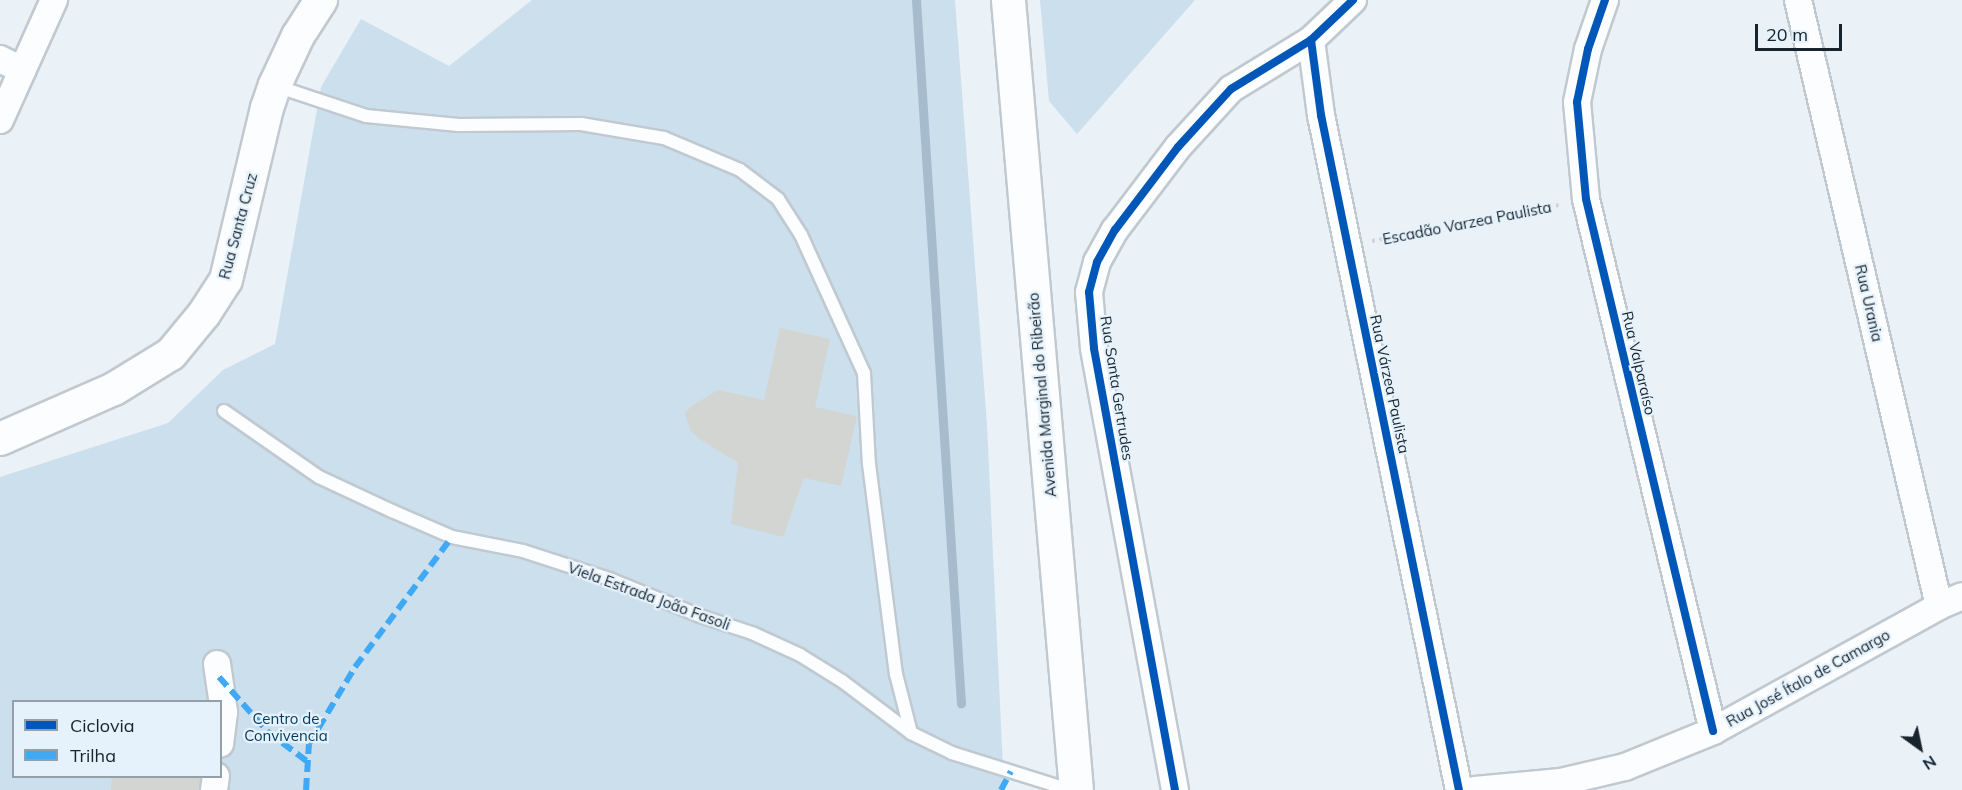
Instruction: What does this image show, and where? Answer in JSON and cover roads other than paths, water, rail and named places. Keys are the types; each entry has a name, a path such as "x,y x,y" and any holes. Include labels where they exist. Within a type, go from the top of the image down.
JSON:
{"main road":[{"name":"Avenida Marginal do Ribeirão","path":"1008,0 1076,790"}],"street":[{"path":"0,120 11,64 54,0"},
{"name":"Rua Santa Cruz","path":"0,439 114,389 171,354 204,314 226,280 271,97 298,36 321,0"},
{"path":"1311,40 1353,0"},
{"name":"Rua Valparaíso","path":"1605,0 1588,49 1577,102 1587,199 1713,731"},
{"name":"Rua Urania","path":"1798,0 1951,601"},
{"name":"Rua Várzea Paulista","path":"1311,40 1321,116 1459,790"},
{"name":"Rua Santa Gertrudes","path":"1175,790 1094,348 1089,292 1097,262 1115,230 1178,147 1231,89 1311,40"},
{"name":"Rua José Ítalo de Camargo","path":"1475,790 1562,782 1614,769 1713,731 1951,601"},
{"path":"217,664 224,712 222,728"}],"lane":[{"path":"271,97 366,116 459,125 581,124 664,138 740,170 778,199 801,235 864,373 869,464 896,674 911,733"},
{"name":"Viela Estrada João Fasoli","path":"224,411 319,477 453,537 545,558 612,580 700,616 752,633 800,655 842,681 911,733 952,753 1070,790"}],"waterway":[{"path":"916,0 961,704"}],"park label":[{"name":"Centro de Convivencia","path":"286,726"}]}
